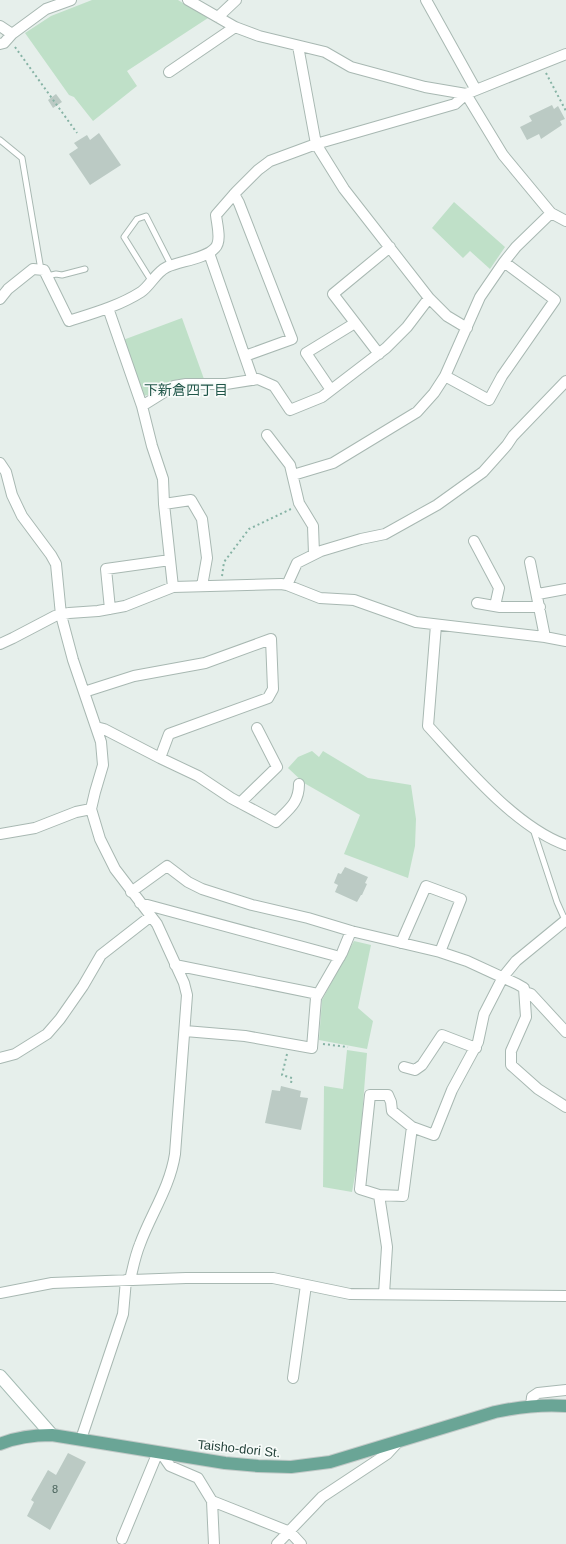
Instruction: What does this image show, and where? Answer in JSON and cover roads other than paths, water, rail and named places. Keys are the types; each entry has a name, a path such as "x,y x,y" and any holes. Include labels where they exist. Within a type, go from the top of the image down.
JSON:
{"main road":[{"name":"Taisho-dori St.","path":"0,1444 37,1435 52,1435 241,1465 309,1465 330,1462 496,1412 531,1406 566,1406"}],"street":[{"path":"0,44 4,43 12,34 46,9 71,0"},
{"path":"188,0 236,27 259,36 325,52 351,66 425,87 471,92"},
{"path":"218,17 236,0"},
{"path":"426,0 502,155 551,213 566,221"},
{"path":"0,26 12,34"},
{"path":"169,72 236,27"},
{"path":"298,46 316,144 344,189 429,298 447,316 467,328"},
{"path":"0,298 26,273 33,269 44,273 69,321 108,308 142,291 165,267 209,253 216,247 219,241 216,215 258,170 270,161 316,144 455,104 471,92 566,54"},
{"path":"234,194 239,203 292,338 245,356"},
{"path":"293,476 333,463 417,412 434,393 445,376 480,297 516,246 551,213"},
{"path":"379,354 333,294 390,247"},
{"path":"209,253 253,380"},
{"path":"445,376 489,400 502,376 555,300 504,262"},
{"path":"142,406 174,386 186,384 226,384 258,379 274,386 290,410 322,397 379,354 407,326 429,298"},
{"path":"108,308 142,406 152,446 163,479 164,504 173,587"},
{"path":"331,390 306,352 355,323"},
{"path":"287,585 297,563 314,554 361,539 385,534 437,505 483,472 507,445 512,436 566,380"},
{"path":"267,435 290,465 300,504 313,526 314,554"},
{"path":"0,463 6,472 12,495 22,516 56,564 61,615 73,660 101,742 103,766 91,809 100,839 115,869 156,924 184,983 187,995 173,1167 159,1204 140,1244 128,1280 123,1314 81,1439"},
{"path":"164,504 190,500 202,519 207,558 202,586"},
{"path":"474,541 499,588 495,606"},
{"path":"110,609 106,569 170,560"},
{"path":"530,562 538,594 545,637"},
{"path":"0,644 55,616 125,606 173,587 220,585 287,585 320,598 354,600 416,622 436,626 545,637 566,641"},
{"path":"538,594 566,589"},
{"path":"477,603 495,606 540,606"},
{"path":"436,626 428,726 468,770 506,806 532,826 558,842 566,845"},
{"path":"84,692 134,676 205,663 272,639 273,689 268,698 169,734 160,758"},
{"path":"96,727 104,729 198,776 240,803 276,822 294,804 299,794 300,784"},
{"path":"240,803 277,767 257,728"},
{"path":"0,834 35,828 76,812 91,809"},
{"path":"132,892 167,866 188,882 202,889 252,905 308,918 351,931 440,952 467,961 503,977 524,988 525,992 526,1017 511,1051 511,1065 538,1089 566,1107"},
{"path":"401,943 426,886 461,899 440,952"},
{"path":"140,903 340,957"},
{"path":"0,1058 15,1054 47,1034 60,1019 83,986 101,955 151,916"},
{"path":"412,1128 403,1196 379,1195 360,1189 370,1096 388,1095 391,1102 392,1111 412,1128 434,1135 452,1090 476,1048 484,1014 503,977 516,961 566,920"},
{"path":"185,1031 245,1036 312,1048 316,998 340,957 351,931"},
{"path":"175,965 318,994"},
{"path":"525,992 531,994 566,1032"},
{"path":"404,1067 416,1070 422,1065 442,1035 476,1048"},
{"path":"379,1195 387,1247 384,1294"},
{"path":"0,1293 52,1283 186,1278 273,1278 350,1294 566,1296"},
{"path":"293,1378 306,1285"},
{"path":"0,1376 52,1435"},
{"path":"531,1406 532,1397 538,1393 566,1390"},
{"path":"277,1544 322,1497 387,1454 399,1441"},
{"path":"122,1539 159,1452 170,1466 198,1478 212,1501 214,1544"},
{"path":"212,1501 290,1532 301,1544"}],"lane":[{"path":"0,140 22,158 44,273 62,275 86,269"},
{"path":"152,282 124,237 137,219 146,216 171,266"},
{"path":"532,826 557,902 566,920"}],"district":[{"name":"下新倉四丁目","path":"186,390"}]}
